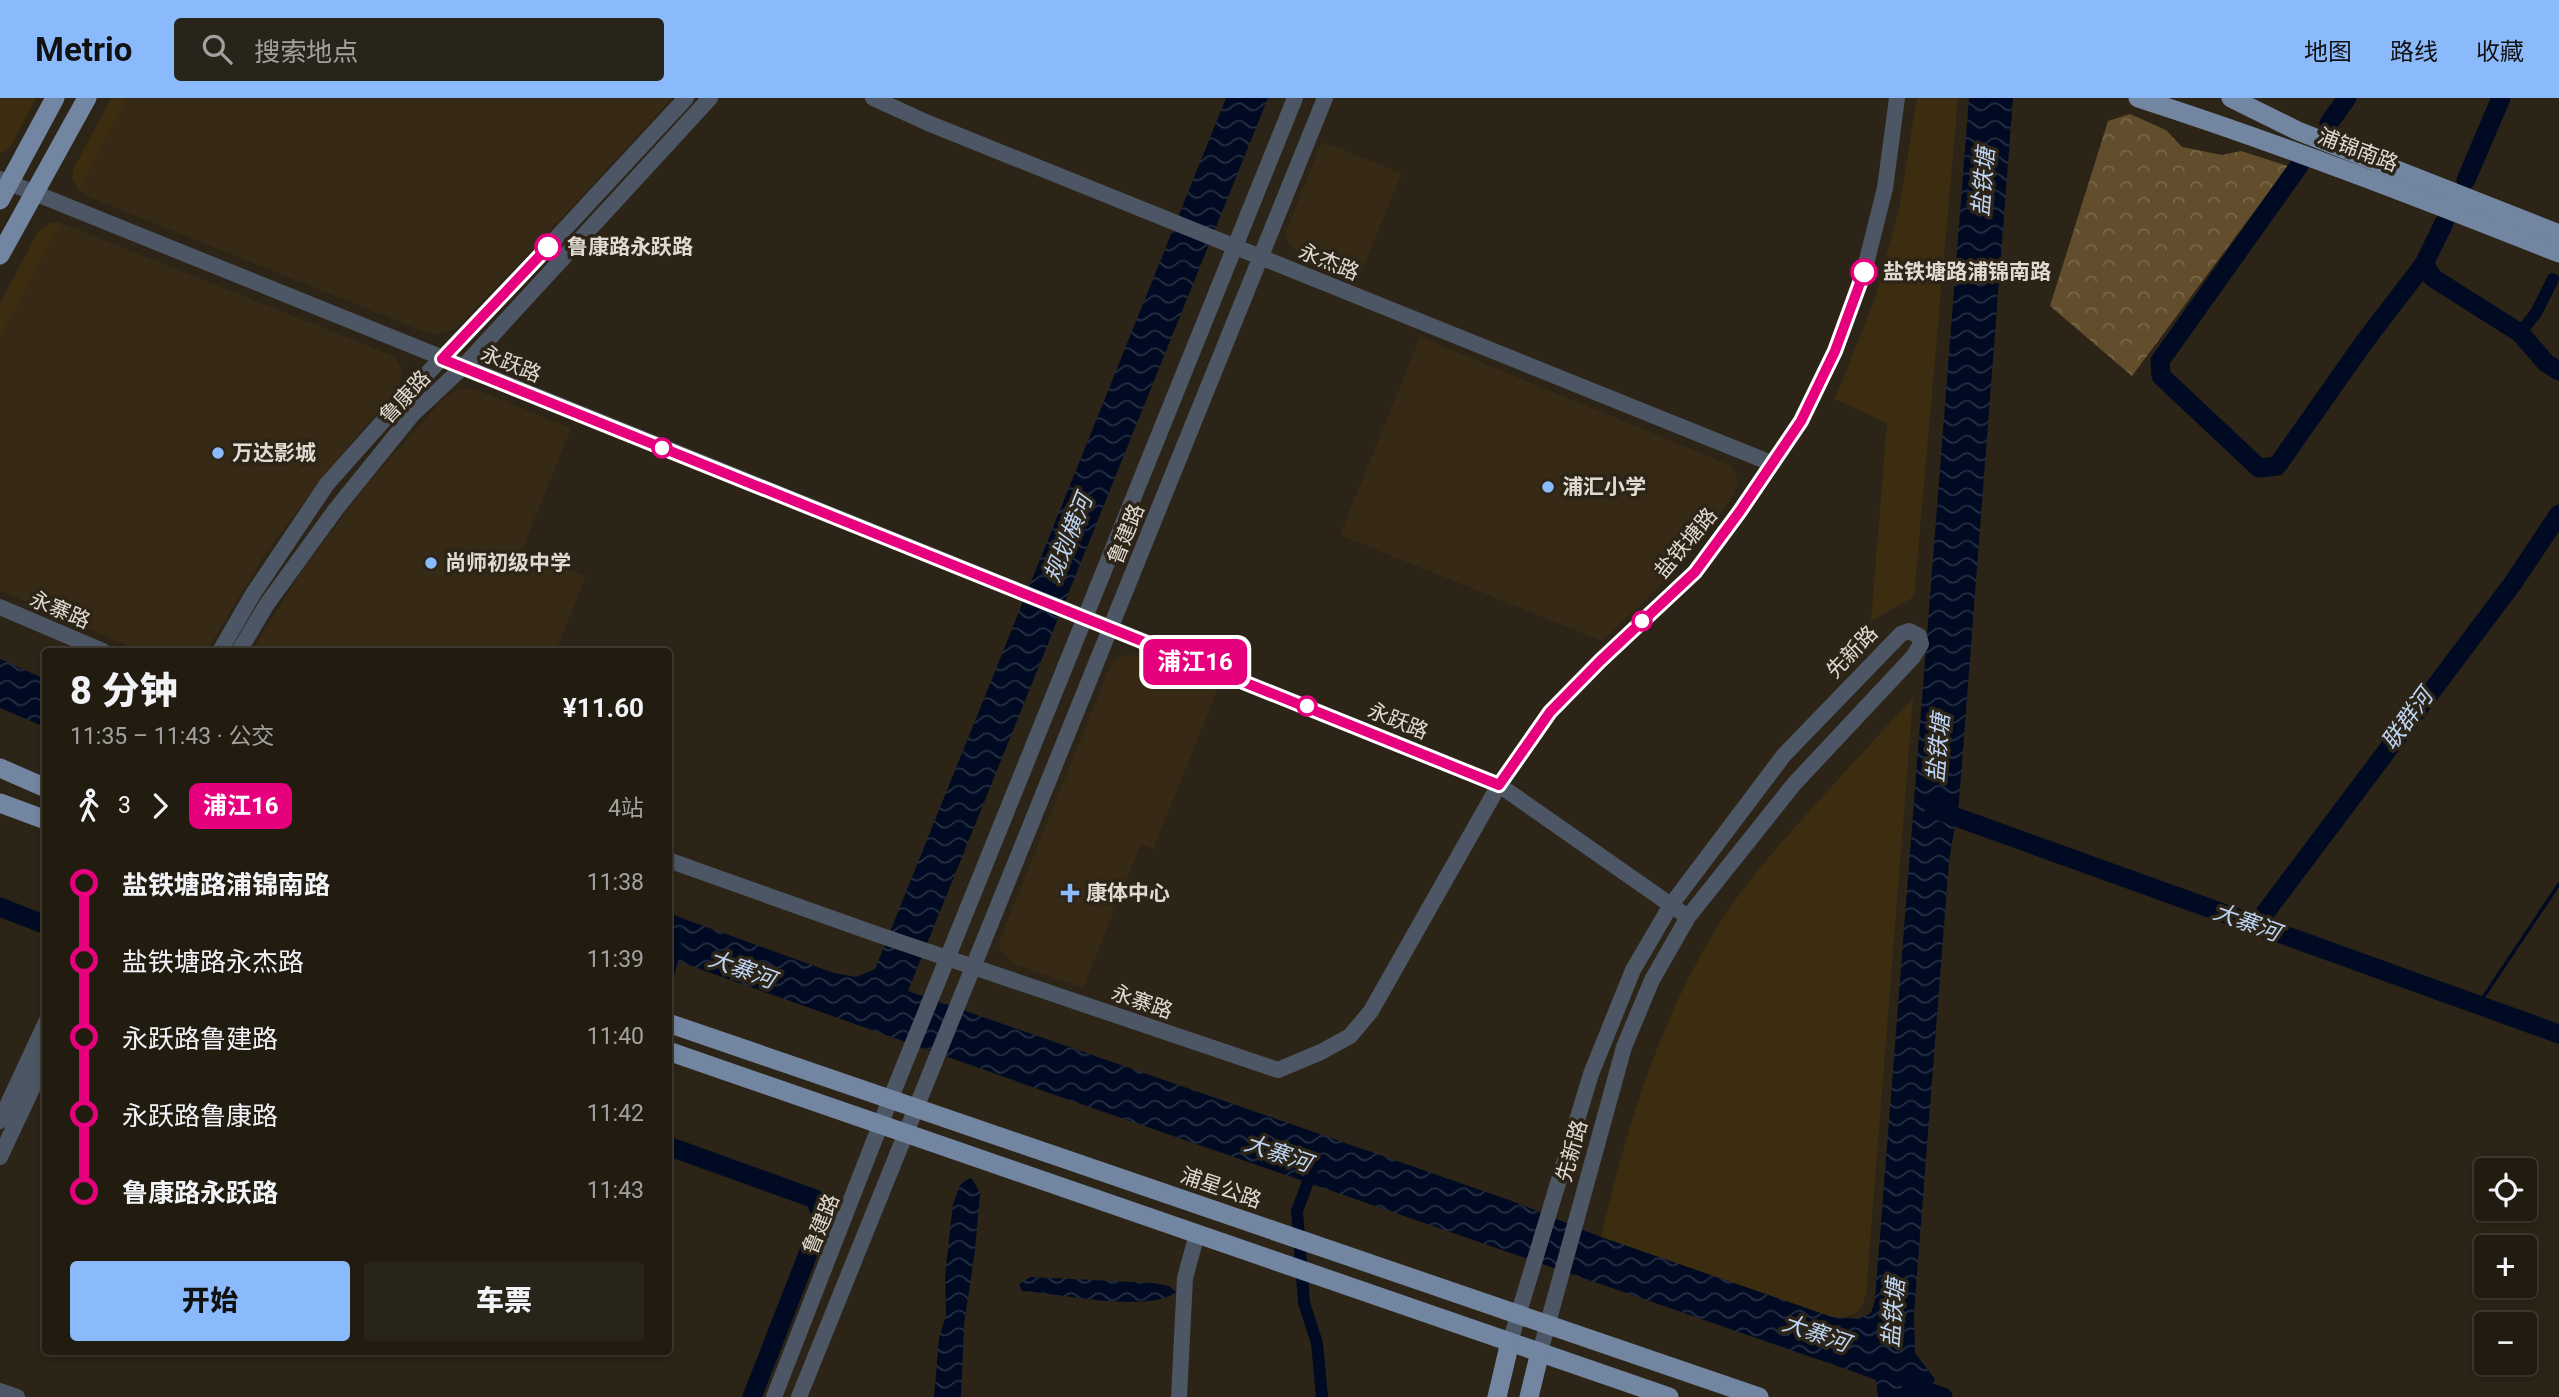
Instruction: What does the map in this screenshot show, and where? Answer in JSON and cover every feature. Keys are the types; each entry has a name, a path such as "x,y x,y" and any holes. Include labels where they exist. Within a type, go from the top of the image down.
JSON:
{"main road":[{"path":"3,187 55,98"},
{"path":"0,255 87,98"},
{"name":"浦锦南路","path":"2138,98 2271,141 2559,253"},
{"name":"浦锦南路","path":"2231,98 2298,131 2559,234"},
{"path":"0,768 42,786"},
{"path":"0,803 42,819"},
{"name":"浦星公路","path":"672,1024 1759,1397"},
{"path":"672,1052 1669,1397"},
{"path":"1497,1397 1510,1342"},
{"path":"1529,1397 1540,1352"}],"street":[{"name":"鲁康路","path":"222,648 253,594 327,484 400,402 686,98"},
{"name":"鲁康路","path":"241,648 267,604 336,509 412,415 463,367 710,98"},
{"name":"永杰路","path":"873,98 1771,463"},
{"name":"鲁建路","path":"774,1397 947,958 1295,98"},
{"name":"鲁建路","path":"799,1397 1325,98"},
{"name":"盐铁塘路","path":"1321,1052 1350,1036 1371,1011 1499,785 1550,712 1695,572 1801,421 1835,351 1864,272 1885,188 1897,98"},
{"name":"永跃路","path":"3,187 35,194 1499,785 1688,917"},
{"name":"永寨路","path":"0,607 96,648"},
{"name":"先新路","path":"1510,1342 1549,1207 1603,1039 1633,970 1671,905 1784,755 1901,634 1909,631 1919,636 1921,644 1913,657 1794,784 1688,917 1652,981 1625,1047 1540,1352"},
{"name":"永寨路","path":"672,861 928,952 1278,1070 1321,1052"},
{"path":"0,1121 42,1031"},
{"path":"0,1157 42,1068"},
{"path":"1179,1397 1185,1278 1197,1234"},
{"path":"0,1391 17,1397"}],"shaded area":[{"path":"0,98 36,98 10,148 0,154"},
{"path":"111,98 128,98 79,190 72,178 73,170"},
{"path":"128,98 672,98 457,328 438,335 427,333 84,195 79,190"},
{"path":"1917,98 1958,98 1914,597 1871,621 1887,423 1835,399 1875,299 1899,208"},
{"path":"1322,142 1402,173 1359,277 1296,251 1285,234"},
{"path":"51,222 61,223 0,337 0,303 38,232"},
{"path":"61,223 391,355 402,371 398,390 363,428 263,557 209,648 132,648 0,590 0,337"},
{"name":"浦汇小学","path":"1420,337 1732,466 1738,482 1730,501 1696,546 1656,590 1602,641 1340,535"},
{"name":"尚师初级中学","path":"459,389 475,389 571,428 522,550 586,576 557,648 254,648 297,578 365,487 445,397"},
{"path":"1125,655 1134,655 1218,689 1153,849 1141,844 1083,988 1012,963 1001,951 999,942 1111,664"},
{"path":"1913,698 1866,1294 1862,1306 1855,1313 1845,1317 1832,1317 1601,1237 1636,1107 1667,1024 1707,944 1760,868"}],"green space":[{"path":"2130,114 2166,130 2182,147 2222,155 2241,151 2288,166 2132,376 2050,306 2108,121"}],"water":[{"path":"1226,98 1268,98 908,991 1512,1201 1601,1237 1832,1317 1859,1319 1871,1313 1875,1300 1969,98 2013,98 1959,802 1949,861 1914,1313 1915,1353 1935,1379 1932,1397 1878,1397 1876,1380 1860,1374 672,959 672,914 834,973 856,977 875,969"},
{"path":"0,659 42,678 42,726 0,708"},
{"path":"971,1177 980,1193 964,1324 961,1397 934,1397 939,1338 946,1315 945,1275 953,1204 960,1185"},
{"path":"1030,1277 1153,1283 1169,1286 1176,1292 1163,1298 1124,1302 1022,1291 1019,1284"}],"waterway":[{"path":"2329,123 2347,98"},
{"path":"2466,180 2501,98"},
{"path":"2299,166 2160,361 2161,376 2259,468 2277,466 2365,341 2424,264"},
{"path":"2444,223 2424,264 2433,278 2520,333 2546,363 2559,371"},
{"path":"2520,333 2536,313 2553,279"},
{"name":"联群河","path":"2256,925 2513,583 2559,514"},
{"name":"大寨河","path":"1934,809 2559,1034"},
{"path":"2478,1005 2559,884"},
{"path":"0,907 42,923"},
{"path":"672,960 676,946"},
{"path":"672,1147 815,1199 822,1218 752,1397"},
{"path":"1313,1168 1297,1211 1304,1303 1317,1343 1322,1397"},
{"path":"1910,1382 1914,1387 1943,1397"}],"bus line":[{"name":"浦江16","path":"548,247 442,359 1499,785 1550,712 1695,572 1740,511 1801,421 1835,351 1864,272"}],"place":[{"name":"鲁康路永跃路","path":"548,247"},
{"name":"盐铁塘路浦锦南路","path":"1864,272"},
{"name":"万达影城","path":"218,453"},
{"name":"浦汇小学","path":"1548,487"},
{"name":"尚师初级中学","path":"431,563"},
{"name":"康体中心","path":"1070,893"}],"water label":[{"name":"盐铁塘","path":"1983,182"},
{"name":"规划横河","path":"1068,538"},
{"name":"盐铁塘","path":"1938,748"},
{"name":"盐铁塘","path":"1893,1313"}]}
